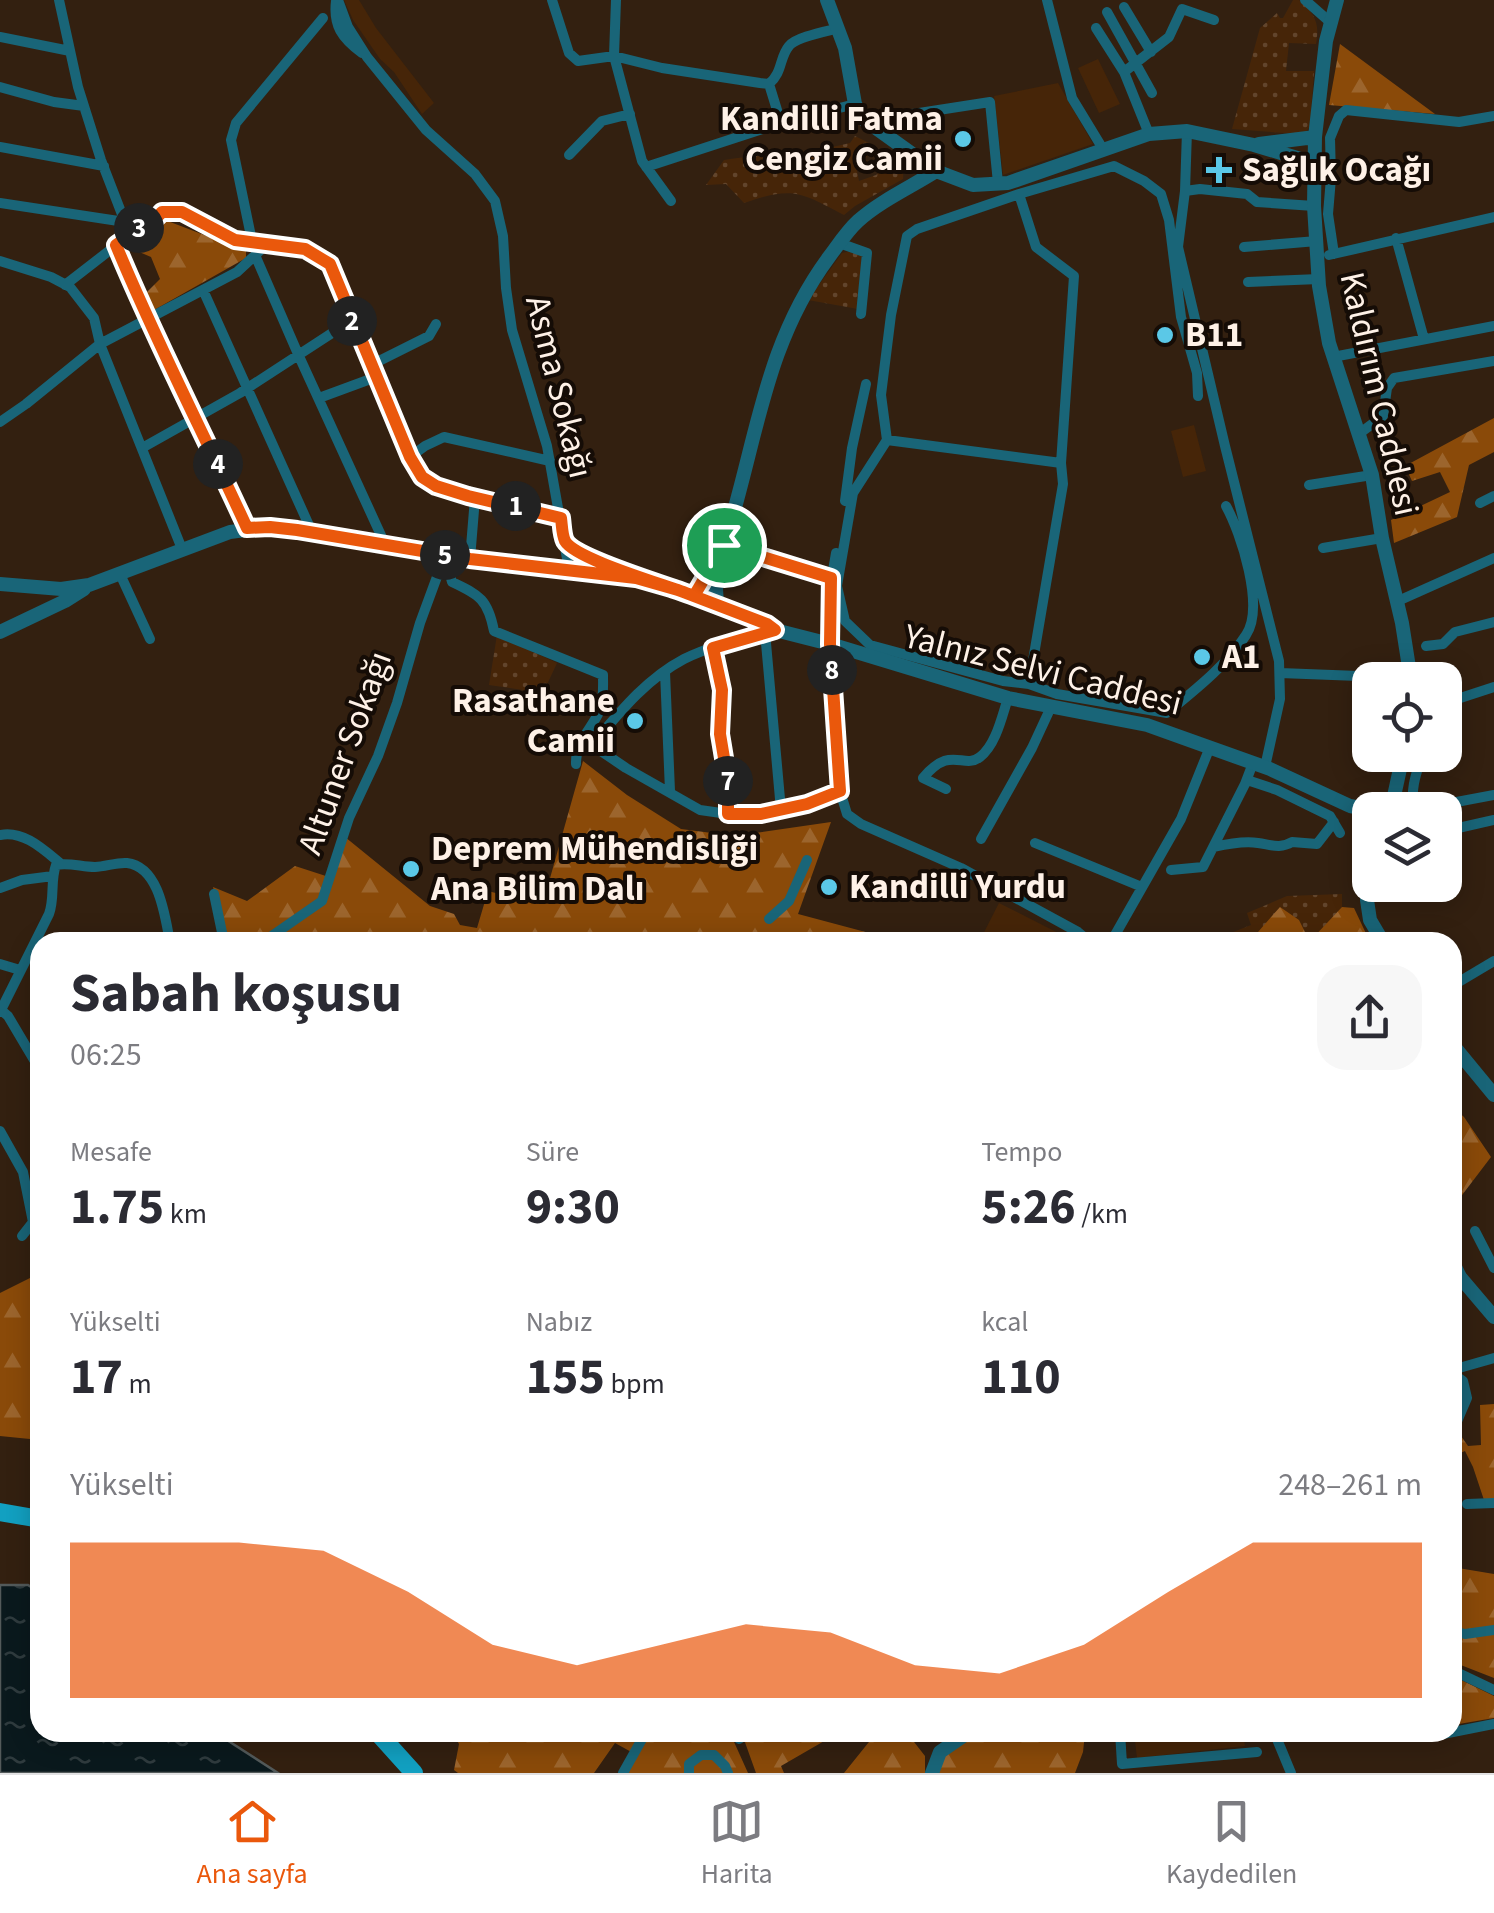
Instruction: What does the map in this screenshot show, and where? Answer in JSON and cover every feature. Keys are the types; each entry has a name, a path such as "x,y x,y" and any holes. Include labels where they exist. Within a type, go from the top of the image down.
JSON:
{"main road":[{"path":"0,1509 30,1517"},
{"path":"386,1742 412,1772"}],"street":[{"path":"59,0 84,106 127,236"},
{"name":"Asma Sokağı","path":"337,0 335,17 340,34 367,56 426,130 475,174 494,201 502,236 512,330 550,462 570,570"},
{"path":"552,0 569,53 578,61 614,56 662,68 768,84 776,78 789,46 839,28"},
{"path":"616,0 614,56 642,161 670,201"},
{"path":"826,0 839,28 862,118 936,172 972,185 1008,183 1149,134 1187,132 1314,162"},
{"path":"1047,0 1072,98 1103,149"},
{"path":"1305,0 1330,22"},
{"name":"Kaldırım Caddesi","path":"1337,0 1330,22 1314,162 1319,279 1333,357 1372,475 1408,662"},
{"path":"1124,7 1151,52"},
{"path":"1124,72 1170,37 1182,10 1214,20"},
{"path":"1107,12 1152,93"},
{"path":"252,241 231,140 236,123 323,18"},
{"path":"1096,28 1124,72 1149,134"},
{"path":"0,37 70,51"},
{"path":"768,84 781,123"},
{"path":"0,87 84,106"},
{"path":"872,127 902,115 990,102 998,184"},
{"path":"646,167 781,123 856,104"},
{"path":"1334,254 1328,214 1330,138 1339,116 1346,110 1459,122 1494,116"},
{"path":"569,155 602,121 630,114"},
{"path":"1172,870 1204,867 1247,780 1259,765 1280,699 1280,660 1178,248 1187,132"},
{"path":"1254,145 1316,137"},
{"path":"0,147 104,166"},
{"path":"1198,396 1197,373 1181,317 1169,220 1161,194 1144,181 1114,166 917,229 907,236 891,315 881,395 887,440 853,492 837,586 844,621 870,645 1056,694 1168,712 1226,659 1249,632 1251,588 1242,543 1226,506"},
{"path":"717,604 724,545 780,342 810,284 864,216 936,172"},
{"path":"1184,191 1247,194 1257,202 1314,206"},
{"path":"1019,194 1036,248 1074,276 1063,484 1028,684"},
{"path":"0,203 125,222"},
{"path":"65,284 162,212 182,212 235,240 305,249 330,264 410,457 422,477 436,486 475,498 561,518"},
{"path":"1317,258 1494,217"},
{"path":"1396,238 1424,339"},
{"path":"1244,247 1316,241"},
{"path":"840,243 867,253 860,314"},
{"path":"0,422 100,344 237,272 266,244"},
{"path":"0,584 61,589 89,585 247,528 147,320 116,245"},
{"path":"255,255 385,544"},
{"path":"0,261 52,277 70,287 94,318 100,344 182,549"},
{"path":"1248,282 1319,279"},
{"path":"203,290 312,532"},
{"path":"142,448 248,388 352,320"},
{"path":"371,365 429,336 436,324"},
{"path":"1333,357 1494,326"},
{"path":"1360,433 1383,416 1387,388 1394,378 1494,361"},
{"path":"319,398 376,378"},
{"path":"866,384 831,578 830,644 840,791 847,814 861,824 961,868 1078,932"},
{"path":"410,457 444,438 550,462"},
{"path":"887,440 1062,463"},
{"path":"1309,485 1372,475"},
{"path":"1480,503 1494,496"},
{"path":"470,559 475,498"},
{"name":"Yalnız Selvi Caddesi","path":"247,528 312,532 470,559 636,578 717,604 767,624 770,631 830,644 1008,698 1147,725 1259,765 1352,807"},
{"path":"1323,548 1382,538"},
{"path":"564,540 579,554 636,578"},
{"path":"724,545 831,578"},
{"path":"694,596 724,545"},
{"path":"445,555 452,582 480,595 494,631 602,676 600,710 576,752 576,764"},
{"name":"Altuner Sokağı","path":"277,932 322,901 340,841 397,703 445,555"},
{"path":"1398,601 1494,558"},
{"path":"120,574 150,639"},
{"path":"0,632 89,585"},
{"path":"34,615 42,603 39,588"},
{"path":"1426,646 1443,644 1455,632 1494,622"},
{"path":"782,810 770,631 684,659 628,703 592,745 700,810 761,814 782,810 807,804 840,791"},
{"path":"713,648 722,690 720,734 728,782 728,814"},
{"path":"665,672 670,791"},
{"path":"1280,672 1352,676"},
{"path":"1462,697 1494,687"},
{"path":"946,789 923,778 936,763 980,758 993,740 1008,698"},
{"path":"981,839 1051,707"},
{"path":"1118,932 1181,819 1210,747"},
{"path":"1214,847 1317,844 1337,827 1330,816 1247,780"},
{"path":"1462,801 1494,795"},
{"path":"1462,828 1494,820"},
{"path":"0,835 6,832 25,837 60,863 91,867 126,863 139,868 153,882 167,932"},
{"path":"1035,842 1142,888"},
{"path":"769,919 789,902 807,860"},
{"path":"40,932 54,892 54,868 60,863"},
{"path":"0,888 53,876"},
{"path":"214,894 222,932"},
{"path":"1367,902 1370,920 1377,932"},
{"path":"30,951 1,1011 30,1053"},
{"path":"1462,980 1494,961"},
{"path":"0,964 20,970"},
{"path":"1462,1056 1494,1096"},
{"path":"0,1131 22,1172 30,1210"},
{"path":"22,1236 30,1225"},
{"path":"1475,1231 1494,1268"},
{"path":"1462,1279 1494,1318"},
{"path":"1462,1368 1494,1358"},
{"path":"1462,1380 1466,1398 1462,1408"},
{"path":"1467,1504 1494,1502"},
{"path":"1462,1633 1494,1630"},
{"path":"1462,1675 1494,1690"},
{"path":"1462,1730 1494,1724"},
{"path":"623,1773 640,1742"},
{"path":"932,1773 940,1752 955,1742"},
{"path":"1121,1742 1122,1769 1257,1752"},
{"path":"1278,1742 1291,1773"},
{"path":"688,1773 689,1764 701,1755 714,1755 728,1773"}],"shaded area":[{"path":"344,0 359,0 434,103 422,114 353,20"},
{"path":"1293,0 1304,5 1317,25 1316,44 1289,43 1286,71 1314,71 1310,126 1298,134 1232,129 1260,28 1277,13 1283,18"},
{"path":"1098,59 1120,104 1099,113 1078,68"},
{"path":"1058,83 1093,144 1003,175 994,96"},
{"path":"855,136 875,146 865,159 870,164 857,171 859,181 876,175 894,161 902,168 903,179 844,215 796,194 774,194 744,203 726,184 706,185 724,160 835,147 850,143"},
{"path":"851,251 862,256 858,309 808,300 842,253"},
{"path":"1194,425 1206,471 1183,477 1171,431"},
{"path":"497,635 557,663 543,693 489,685"},
{"path":"1342,894 1342,907 1319,932 1305,932 1299,920 1258,932 1233,932 1251,925 1247,913 1287,896"},
{"path":"999,903 1056,932 984,932"},
{"path":"1135,1742 1244,1742 1245,1746 1137,1758"}],"green space":[{"path":"1340,44 1435,114 1329,105"},
{"path":"165,220 246,251 246,258 147,314 144,295 160,279 151,257 130,248"},
{"path":"1494,418 1494,452 1469,465 1457,517 1394,543 1391,520 1450,492 1440,472 1412,481 1405,466"},
{"path":"583,761 681,829 735,836 831,822 798,914 866,932 223,932 213,887 247,901 295,866 332,878 345,837 430,906 454,914 460,925 477,928 488,891 538,904 545,896"},
{"path":"1280,907 1299,920 1305,932 1258,932"},
{"path":"1342,907 1354,908 1365,932 1319,932"},
{"path":"1462,1115 1464,1117 1491,1157 1462,1195"},
{"path":"30,1278 30,1439 0,1436 0,1293"},
{"path":"1494,1404 1494,1499 1484,1500 1473,1467 1465,1451 1462,1452 1462,1437 1468,1446 1481,1445 1480,1405"},
{"path":"1462,1569 1494,1574 1494,1678 1462,1666"},
{"path":"1462,1680 1494,1696 1494,1718 1462,1723"},
{"path":"734,1742 748,1773 625,1773 635,1754 615,1743 594,1773 458,1773 454,1770 459,1744"},
{"path":"745,1742 822,1742 781,1766 784,1773 756,1773"},
{"path":"869,1742 914,1742 925,1756 925,1773 844,1773"},
{"path":"962,1742 1084,1742 1075,1773 933,1773 932,1767"}],"water":[{"path":"0,1585 28,1585 30,1742 230,1742 278,1773 0,1773"}],"place":[{"name":"Kandilli Fatma Cengiz Camii","path":"963,139"},
{"name":"Sağlık Ocağı","path":"1219,170"},
{"name":"B11","path":"1165,335"},
{"name":"A1","path":"1202,657"},
{"name":"Rasathane Camii","path":"635,721"},
{"name":"Deprem Mühendisliği Ana Bilim Dalı","path":"411,869"},
{"name":"Kandilli Yurdu","path":"829,887"}],"route":[{"path":"724,545 694,596 678,590 636,578 579,554 564,540 561,518 468,496 422,477 410,457 330,264 305,249 235,240 182,212 162,212 156,220 116,245 147,320 247,528 297,530 470,559 615,574 678,590 767,624 775,630 713,648 722,690 720,734 728,782 728,814 761,814 807,804 840,791 830,644 831,578 724,545"}]}
